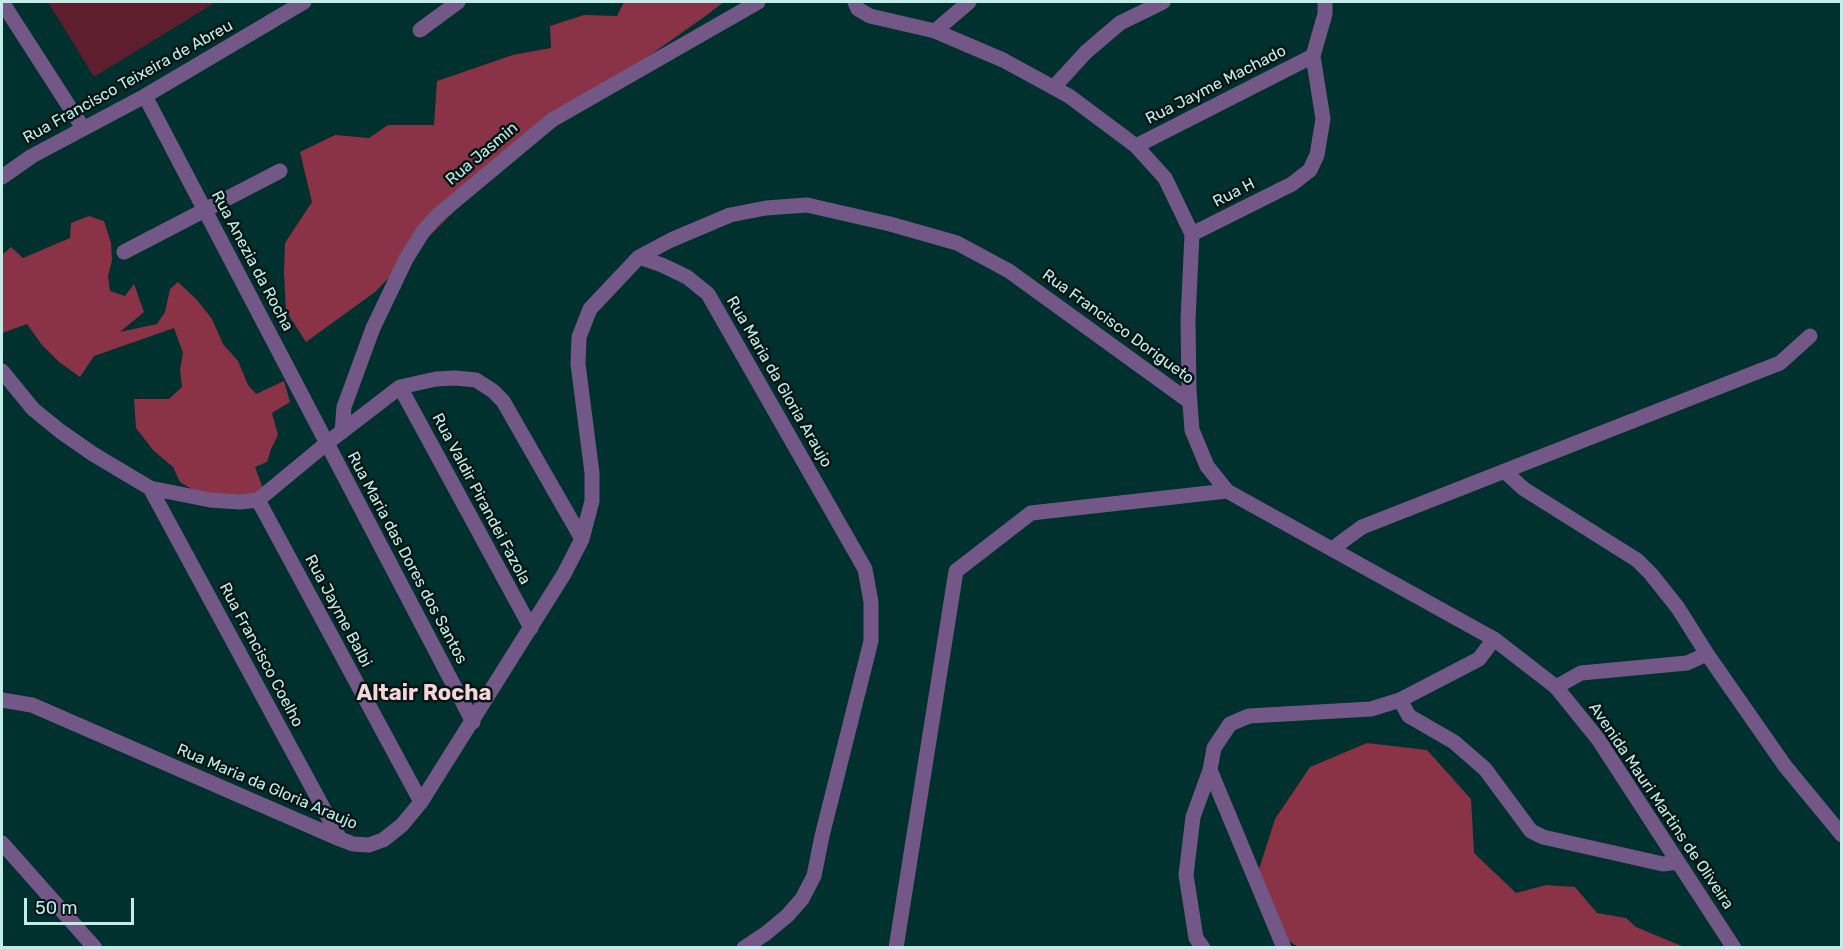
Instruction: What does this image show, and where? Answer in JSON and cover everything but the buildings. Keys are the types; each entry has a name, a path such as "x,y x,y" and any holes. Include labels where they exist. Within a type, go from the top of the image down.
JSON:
{"street":[{"path":"2,2 83,129"},
{"name":"Rua Francisco Teixeira de Abreu","path":"2,177 33,156 145,96 304,2"},
{"path":"420,30 456,2"},
{"name":"Rua Jasmin","path":"342,432 344,407 373,327 406,259 424,230 438,215 552,120 758,2"},
{"path":"855,2 858,9 870,16 935,31 1003,60 1054,87 1136,146 1164,178 1192,234 1188,320 1190,402"},
{"path":"935,31 969,2"},
{"path":"1054,87 1086,52 1120,23 1163,2"},
{"path":"1312,56 1325,8 1337,2"},
{"name":"Rua Jayme Machado","path":"1136,146 1312,56"},
{"name":"Rua H","path":"1192,234 1292,184 1310,170 1317,156 1323,118 1312,56"},
{"name":"Rua Anezia da Rocha","path":"145,96 327,443"},
{"path":"124,252 280,171"},
{"name":"Rua Francisco Dorigueto","path":"639,257 671,240 730,215 766,208 807,205 890,224 957,243 1009,271 1190,402 1192,430 1207,465 1227,491 1494,639 1556,687"},
{"name":"Rua Maria da Gloria Araujo","path":"2,700 32,705 353,844 369,845 382,840 402,825 421,802 531,628 582,539 592,501 592,473 578,364 579,337 590,309 639,257 687,277 708,294 865,569 871,602 871,641 814,876 802,899 787,916 744,948"},
{"path":"1332,549 1362,527 1780,363 1810,336"},
{"path":"2,371 33,409 60,431 150,488 210,501 240,502 258,500 400,387 436,379 476,380 503,401 582,539"},
{"name":"Rua Valdir Pirandei Fazola","path":"400,387 531,628"},
{"name":"Rua Maria das Dores dos Santos","path":"327,443 473,722"},
{"path":"1504,471 1524,489 1637,560 1678,608 1785,766 1842,835"},
{"name":"Rua Francisco Coelho","path":"150,488 340,839"},
{"path":"896,948 956,571 1031,513 1227,491"},
{"name":"Rua Jayme Balbi","path":"258,500 421,802"},
{"path":"1203,948 1196,938 1186,875 1193,817 1210,770 1215,748 1230,724 1249,716 1371,709 1400,700 1479,659 1494,639"},
{"path":"1556,687 1581,673 1687,663 1707,654"},
{"name":"Avenida Mauri Martins de Oliveira","path":"1556,687 1598,739 1734,948"},
{"path":"1400,700 1409,716 1454,742 1485,769 1531,831 1542,837 1663,864 1678,862"},
{"path":"1210,770 1284,948"},
{"path":"2,843 95,948"}],"shaded area":[{"path":"48,2 216,2 94,77"},
{"path":"624,2 724,2 509,155 375,292 306,342 286,311 284,272 285,243 312,202 300,152 335,135 369,138 388,125 434,125 437,81 513,55 551,48 550,26 584,15 617,16"},
{"path":"89,216 104,221 111,243 112,260 108,276 110,291 125,296 134,284 144,312 120,332 157,324 165,312 170,289 178,282 197,300 212,319 223,344 238,361 248,385 256,394 284,381 290,402 272,413 278,435 267,462 255,467 265,494 210,500 180,482 173,467 154,451 136,428 134,399 169,399 182,387 180,370 183,353 174,328 94,356 80,377 59,362 42,345 27,324 2,333 2,255 11,247 23,258 70,238 71,223"},
{"path":"1367,743 1427,750 1471,799 1474,853 1516,893 1546,885 1575,887 1597,913 1626,918 1636,927 1684,947 1298,947 1273,930 1256,879 1275,819 1310,767"}],"district":[{"name":"Altair Rocha","path":"424,694"}]}
